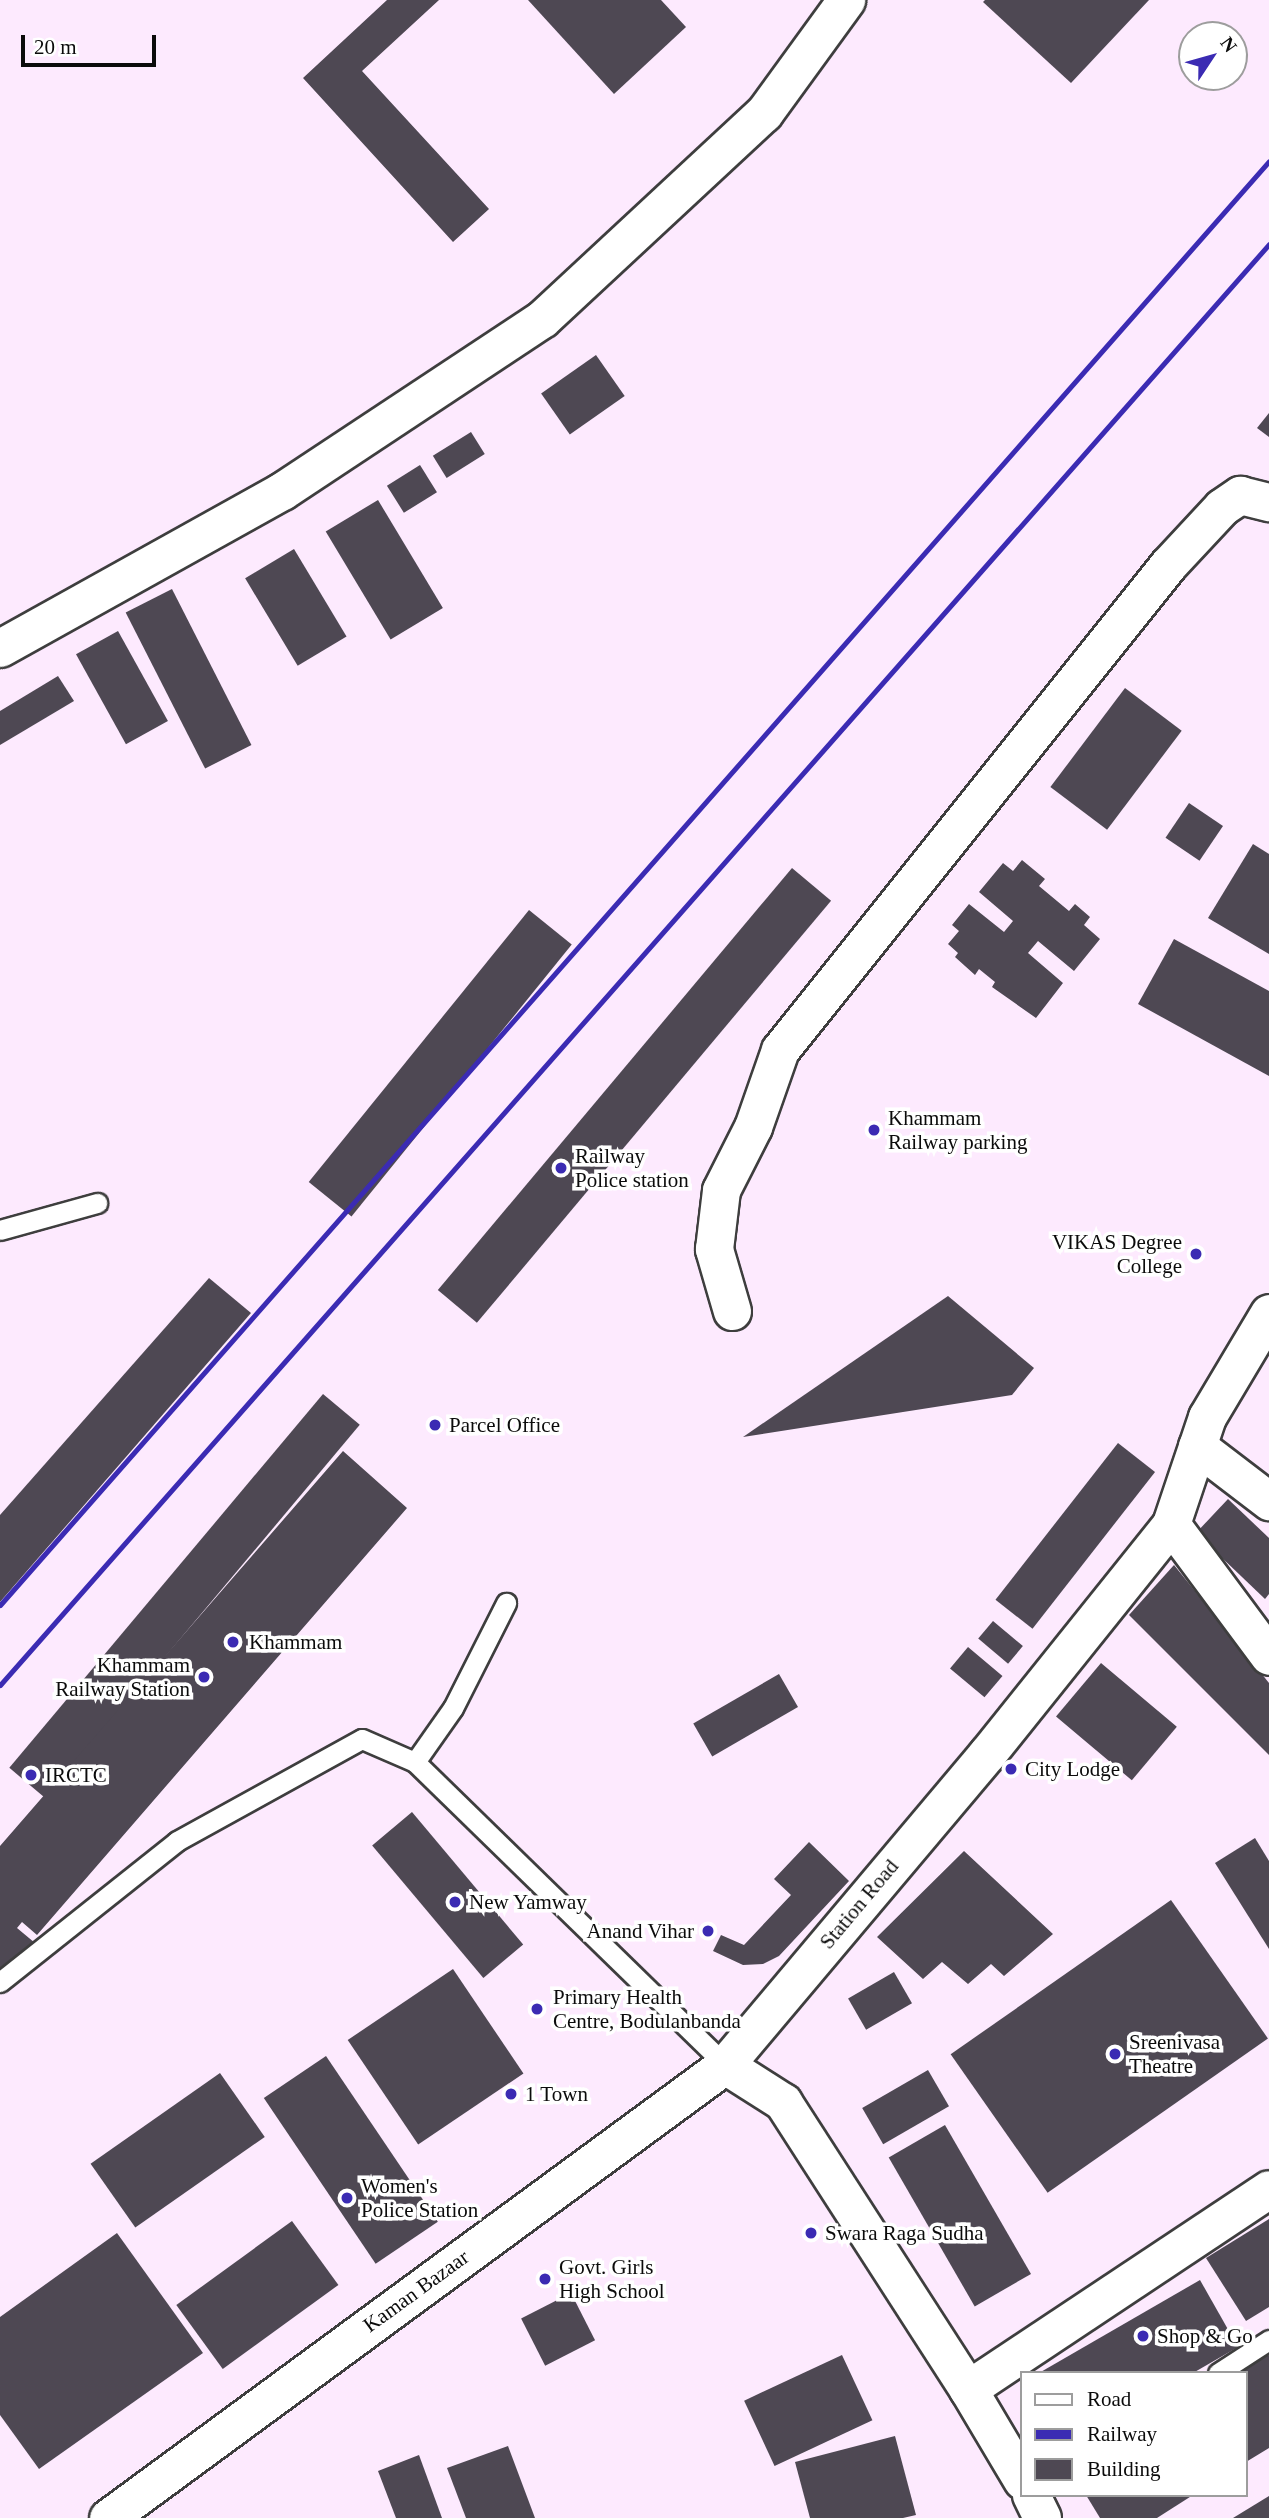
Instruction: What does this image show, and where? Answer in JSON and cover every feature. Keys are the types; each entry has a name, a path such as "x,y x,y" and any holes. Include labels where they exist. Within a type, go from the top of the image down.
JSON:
{"street":[{"path":"0,648 282,491 542,319 764,113 846,0"},
{"path":"732,1311 715,1249 721,1190 753,1127 779,1050 1168,565 1222,507 1240,495 1254,496 1269,502"},
{"name":"Station Road","path":"725,2065 987,1754 1171,1524 1207,1417 1269,1313"},
{"path":"1198,1446 1269,1501"},
{"path":"1171,1524 1269,1656"},
{"path":"725,2065 783,2102 968,2389 1020,2477"},
{"name":"Kaman Bazaar","path":"108,2518 725,2065"},
{"path":"968,2389 1269,2189"},
{"path":"1032,2497 1042,2518"}],"lane":[{"path":"0,1230 97,1203"},
{"path":"415,1762 453,1708 506,1603"},
{"path":"0,1982 177,1841 362,1740 415,1762 725,2065"},
{"path":"1221,2371 1269,2340"}],"building":[{"path":"387,0 439,0 362,71 489,209 453,242 303,78"},
{"path":"528,0 661,0 686,27 614,94"},
{"path":"1149,0 1071,83 983,2"},
{"path":"596,355 625,396 570,434 541,393"},
{"path":"1269,413 1269,437 1257,428"},
{"path":"471,432 485,454 447,478 433,456"},
{"path":"420,465 437,492 404,513 387,486"},
{"path":"378,500 443,608 391,639 326,531"},
{"path":"294,549 347,636 298,666 245,578"},
{"path":"172,589 251,745 205,769 126,613"},
{"path":"118,631 168,721 126,744 76,654"},
{"path":"58,676 74,701 0,745 0,711"},
{"path":"1125,688 1182,731 1107,830 1050,787"},
{"path":"1189,803 1223,826 1200,861 1166,838"},
{"path":"1253,844 1269,854 1269,954 1208,918"},
{"path":"1022,860 1045,879 1039,886 1069,911 1075,904 1090,917 1084,925 1100,939 1074,971 1038,941 1028,953 1063,983 1036,1018 992,987 995,982 979,969 975,975 955,957 958,953 948,944 959,931 952,925 969,904 1004,932 1013,921 979,892 1003,863 1013,871"},
{"path":"792,868 831,901 477,1323 438,1290"},
{"path":"529,910 572,945 351,1217 309,1182"},
{"path":"1174,939 1269,991 1269,1076 1138,1004"},
{"path":"209,1278 251,1313 0,1602 0,1515"},
{"path":"948,1296 1034,1368 1012,1395 743,1437"},
{"path":"323,1394 360,1425 46,1799 9,1768"},
{"path":"1118,1443 1155,1472 1033,1629 995,1600"},
{"name":"Khammam Railway Station","path":"343,1451 407,1508 37,1935 22,1922 17,1928 41,1948 0,1991 0,1846"},
{"path":"1228,1499 1269,1538 1269,1594 1265,1599 1196,1533"},
{"path":"1174,1565 1269,1683 1269,1755 1129,1615"},
{"path":"993,1621 1023,1646 1008,1664 978,1639"},
{"path":"968,1647 1002,1676 984,1697 950,1668"},
{"path":"1101,1663 1177,1727 1132,1780 1056,1717"},
{"path":"779,1674 798,1707 712,1756 693,1724"},
{"path":"412,1812 523,1945 483,1978 372,1845"},
{"path":"1255,1838 1269,1861 1269,1949 1215,1863"},
{"path":"809,1842 849,1881 779,1956 763,1964 743,1965 713,1951 721,1935 744,1945 791,1895 774,1879"},
{"path":"964,1851 1053,1934 1004,1976 991,1964 968,1984 942,1962 923,1979 877,1937"},
{"name":"Sreenivasa Theatre","path":"1171,1900 1268,2038 1048,2193 951,2054"},
{"path":"453,1969 523,2073 418,2144 348,2040"},
{"path":"894,1972 912,2003 866,2030 848,1998"},
{"path":"326,2056 438,2222 376,2264 264,2098"},
{"path":"928,2070 949,2106 883,2144 862,2108"},
{"path":"220,2073 265,2137 135,2228 91,2164"},
{"path":"945,2125 1031,2274 975,2306 889,2158"},
{"path":"1269,2219 1269,2307 1246,2321 1206,2258"},
{"path":"292,2221 338,2285 223,2369 176,2305"},
{"path":"117,2233 203,2353 39,2469 0,2415 0,2317"},
{"path":"1200,2280 1238,2347 1196,2371 1042,2371"},
{"path":"571,2293 595,2340 545,2366 521,2318"},
{"path":"1265,2350 1269,2356 1269,2448 1248,2461 1248,2371 1231,2371"},
{"path":"842,2355 872,2420 775,2466 744,2401"},
{"path":"895,2436 916,2515 903,2518 810,2518 795,2462"},
{"path":"508,2446 535,2518 466,2518 447,2468"},
{"path":"419,2455 442,2518 396,2518 378,2471"},
{"path":"1269,2496 1269,2518 1233,2518"},
{"path":"1087,2497 1190,2497 1157,2518 1100,2518"}],"railway":[{"path":"0,1605 1269,161"},
{"path":"0,1685 1269,244"}],"place":[{"name":"Khammam Railway parking","path":"874,1130"},
{"name":"Railway Police station","path":"561,1168"},
{"name":"VIKAS Degree College","path":"1196,1254"},
{"name":"Parcel Office","path":"435,1425"},
{"name":"Khammam","path":"233,1642"},
{"name":"Khammam Railway Station","path":"204,1677"},
{"name":"City Lodge","path":"1011,1769"},
{"name":"IRCTC","path":"31,1775"},
{"name":"New Yamway","path":"455,1902"},
{"name":"Anand Vihar","path":"708,1931"},
{"name":"Primary Health Centre, Bodulanbanda","path":"537,2009"},
{"name":"Sreenivasa Theatre","path":"1115,2054"},
{"name":"1 Town","path":"511,2094"},
{"name":"Women's Police Station","path":"347,2198"},
{"name":"Swara Raga Sudha","path":"811,2233"},
{"name":"Govt. Girls High School","path":"545,2279"},
{"name":"Shop & Go","path":"1143,2336"}]}
